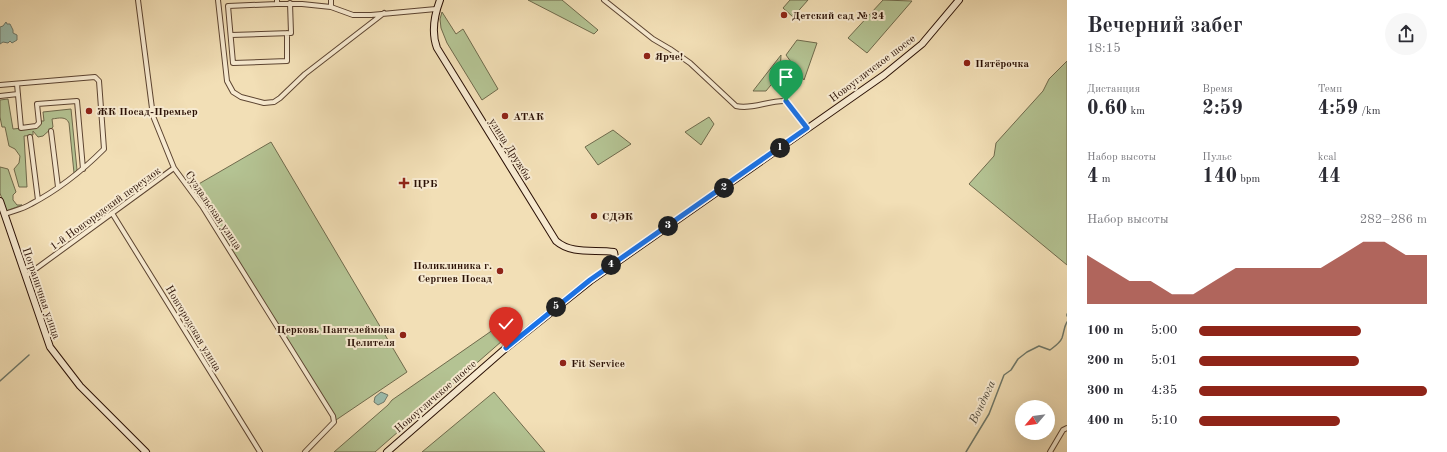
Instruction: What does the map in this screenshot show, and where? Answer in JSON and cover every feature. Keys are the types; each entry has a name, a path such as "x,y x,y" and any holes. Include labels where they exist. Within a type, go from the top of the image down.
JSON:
{"main road":[{"name":"улица Дружбы","path":"440,0 436,9 433,32 437,48 556,241 569,249 614,252 626,255"},
{"name":"Новоугличское шоссе","path":"387,452 512,343 560,304 616,262 884,75 922,44 959,0"},
{"name":"Пограничная улица","path":"0,201 50,347 80,386 146,452"},
{"path":"614,252 616,262"}],"street":[{"name":"Суздальская улица","path":"138,0 152,116 174,168 202,206 331,410 334,422 305,452"},
{"path":"218,0 227,81 233,92 241,97 264,103 274,102 280,98 305,74 384,13"},
{"path":"331,7 332,0"},
{"path":"604,0 653,39 690,63 736,106 742,107 772,101 786,101 807,128"},
{"path":"287,33 287,61 233,62 228,6 277,2 302,2 331,7 353,14 371,15 436,9"},
{"path":"231,35 291,33 290,3"},
{"path":"0,85 95,77 99,81 104,149 83,169 58,187 30,205 5,214"},
{"path":"17,84 21,128 36,126 39,123 37,104 77,101 83,169"},
{"path":"0,96 18,94"},
{"path":"51,131 58,187"},
{"path":"30,137 38,200"},
{"name":"1-й Новгородский переулок","path":"26,276 174,168"},
{"name":"Новгородская улица","path":"112,213 260,452"},
{"path":"1050,452 1063,430 1067,428"}],"green space":[{"path":"528,0 562,0 598,30 594,34"},
{"path":"790,0 808,0 793,17 783,8"},
{"path":"883,0 912,1 867,53 848,38"},
{"path":"442,12 456,34 463,29 498,89 482,100 447,43 441,28 440,19"},
{"path":"797,40 817,43 804,80 786,55"},
{"path":"781,55 780,74 766,91 753,91"},
{"path":"1067,61 1067,265 969,184 994,156 996,143 1043,91 1049,79"},
{"path":"8,99 13,129 32,127 41,121 44,121 43,112 71,109 77,170 74,173 69,123 64,118 52,119 53,127 43,136 38,137 33,131 33,135 24,136 27,187 19,187 14,169 19,163 20,156 15,149 9,146 5,127 2,127 0,117 0,100"},
{"path":"709,117 714,124 701,145 685,132"},
{"path":"613,130 631,144 598,165 585,147"},
{"path":"271,142 407,372 336,420 190,189"},
{"path":"0,167 8,169 16,192 13,195 13,200 17,205 22,205 6,211 0,193"},
{"path":"513,316 521,319 510,334 375,452 334,452 392,400"},
{"path":"494,392 545,452 422,452"}],"shaded area":[{"path":"6,22 7,24 10,24 13,33 17,35 17,40 12,43 10,41 8,43 3,42 0,44 0,27"},
{"path":"381,392 388,395 384,402 378,405 374,402 375,397"}],"waterway":[{"name":"Вондюга","path":"966,452 989,414 1004,375 1011,370 1018,359 1027,352 1039,346 1050,350 1060,342 1067,322"},
{"path":"0,381 29,355"}],"place":[{"name":"Детский сад № 24","path":"784,15"},
{"name":"Ярче!","path":"647,56"},
{"name":"Пятёрочка","path":"967,63"},
{"name":"ЖК Посад-Премьер","path":"89,111"},
{"name":"АТАК","path":"505,116"},
{"name":"ЦРБ","path":"404,183"},
{"name":"СДЭК","path":"594,216"},
{"name":"Поликлиника г. Сергиев Посад","path":"500,271"},
{"name":"Церковь Пантелеймона Целителя","path":"403,335"},
{"name":"Fit Service","path":"563,363"}],"route":[{"path":"506,348 590,280 725,187 807,128 786,101"}]}
